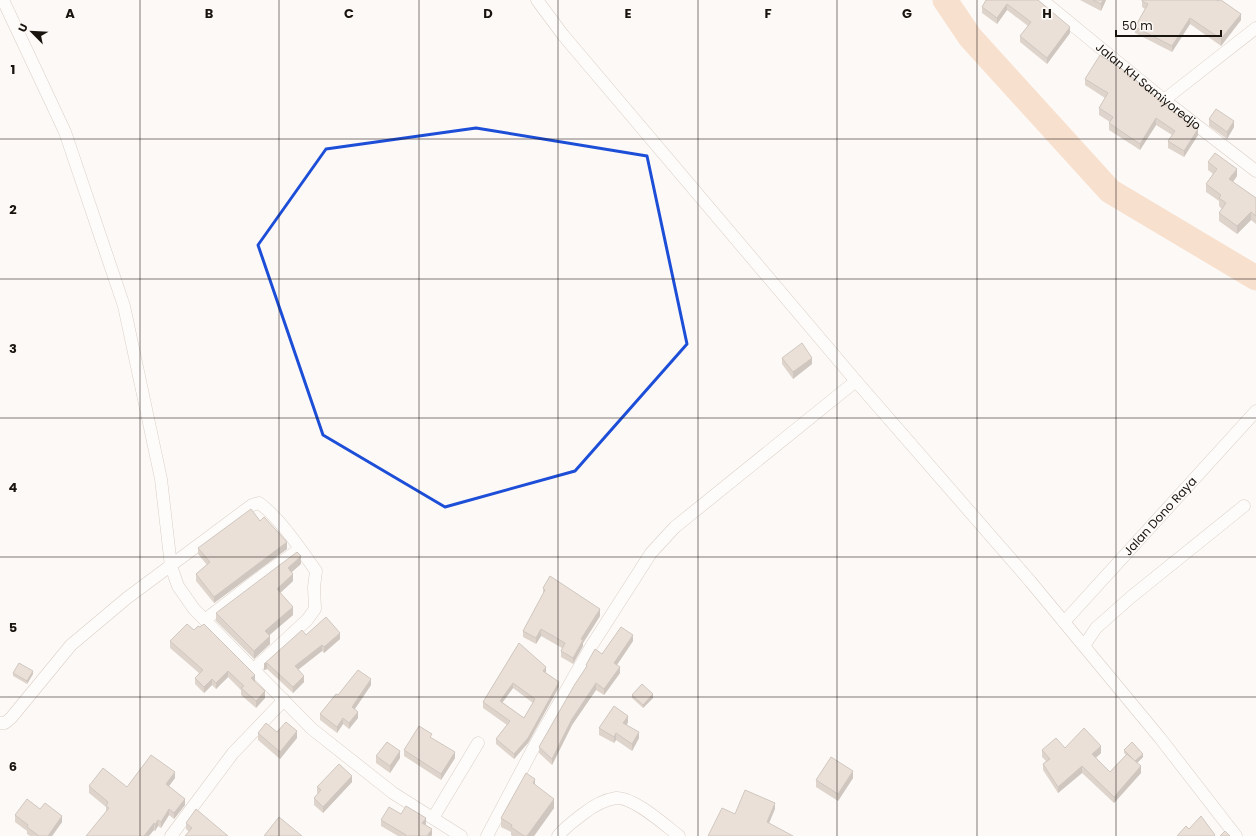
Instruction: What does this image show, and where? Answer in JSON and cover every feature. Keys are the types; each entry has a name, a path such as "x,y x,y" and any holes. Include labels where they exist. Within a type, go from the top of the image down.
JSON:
{"street":[{"path":"3,0 65,132 124,306 161,479 171,566 178,586 194,609 312,729 387,788 461,836"},
{"path":"537,0 563,35 1064,622 1160,738 1236,836"},
{"name":"Jalan KH Samiyoredjo","path":"1042,0 1164,100 1256,171"},
{"path":"1164,100 1256,28"},
{"path":"487,836 535,745 592,646 651,553 675,527 856,380"},
{"name":"Jalan Dono Raya","path":"1064,622 1256,411"},
{"path":"0,723 5,723 11,718 71,645 127,598 252,505 259,503 265,507 300,549 316,572 314,587 315,609 307,620 254,669"},
{"path":"1084,646 1096,628 1131,597 1244,506"},
{"path":"206,620 262,576 300,549"},
{"path":"171,836 233,753 284,700"},
{"path":"433,818 478,743"},
{"path":"558,836 563,830 596,804 617,798 624,799 641,808 679,836"}],"highlighted area":[{"path":"476,128 647,156 687,344 575,471 445,507 323,435 258,245 326,149"}],"building":[{"path":"986,0 1038,0 1070,27 1047,58 1020,36 1031,22 1007,4 997,18 982,7"},
{"path":"1093,0 1103,0 1101,4"},
{"path":"1142,0 1221,0 1241,14 1221,39 1190,18 1172,46 1135,27 1148,4"},
{"path":"1100,55 1122,69 1169,107 1168,108 1198,129 1184,151 1168,141 1175,131 1156,118 1140,144 1109,123 1113,117 1099,108 1108,93 1085,79"},
{"path":"1216,109 1234,121 1227,132 1209,119"},
{"path":"1215,153 1237,169 1229,179 1256,198 1256,216 1251,212 1237,226 1219,213 1226,203 1219,198 1221,195 1206,184 1217,169 1208,162"},
{"path":"802,343 812,358 793,372 782,358"},
{"path":"251,509 260,521 264,517 287,542 214,597 196,574 210,562 198,548"},
{"path":"297,552 301,556 288,568 293,574 277,589 293,607 265,631 270,636 254,651 216,613"},
{"path":"550,576 600,609 581,639 583,640 573,658 561,651 565,643 541,629 536,638 523,631 545,590 543,588"},
{"path":"326,617 340,633 324,647 322,645 295,666 304,676 293,687 267,663 264,664 302,630 306,635"},
{"path":"187,624 194,630 198,626 200,627 204,624 255,675 251,678 265,691 256,701 241,688 244,686 228,671 216,683 212,679 204,687 195,678 203,670 170,641"},
{"path":"621,627 633,635 614,663 620,667 604,689 596,683 572,719 552,759 539,747 587,666 586,665 595,649 602,654"},
{"path":"519,643 546,667 543,671 559,682 528,738 514,754 496,739 510,721 483,702","holes":["513,683 535,699 524,718 500,701"]},
{"path":"19,663 33,671 27,681 13,673"},
{"path":"358,670 371,679 352,707 358,712 349,723 343,718 337,727 320,714 336,694 338,695"},
{"path":"642,684 653,694 643,705 632,695"},
{"path":"614,706 628,716 623,723 639,732 632,744 616,733 614,737 599,728"},
{"path":"286,722 297,731 280,752 258,733 266,723 277,732"},
{"path":"419,726 432,734 430,737 455,752 441,774 404,750"},
{"path":"1084,728 1101,746 1092,754 1110,772 1127,754 1141,766 1114,797 1082,766 1058,787 1043,764 1050,759 1042,750 1056,738 1065,748"},
{"path":"387,742 400,751 390,766 376,756"},
{"path":"1132,742 1143,754 1135,761 1124,750"},
{"path":"151,755 175,772 166,784 185,799 174,813 169,809 161,822 158,820 155,825 154,823 144,836 86,836 109,808 106,806 108,802 89,786 103,768 127,787"},
{"path":"831,757 853,771 838,794 816,780"},
{"path":"339,764 352,776 323,807 314,798 321,790 317,787"},
{"path":"526,773 535,779 533,783 554,799 527,836 524,836 511,827 512,825 501,818"},
{"path":"745,790 775,803 767,822 793,836 708,836 722,808 735,814"},
{"path":"27,799 40,809 45,803 62,816 48,836 39,836 15,815"},
{"path":"406,806 426,818 422,823 432,829 427,836 405,836 406,835 381,820 389,807 401,814"},
{"path":"196,809 228,836 185,836 192,828 186,823"},
{"path":"1201,816 1215,835 1214,836 1177,836 1186,826 1189,829"},
{"path":"279,817 302,836 264,836"},
{"path":"1225,831 1230,836 1220,836"}],"waterway":[{"path":"945,0 970,37 1110,191 1256,278"}]}
